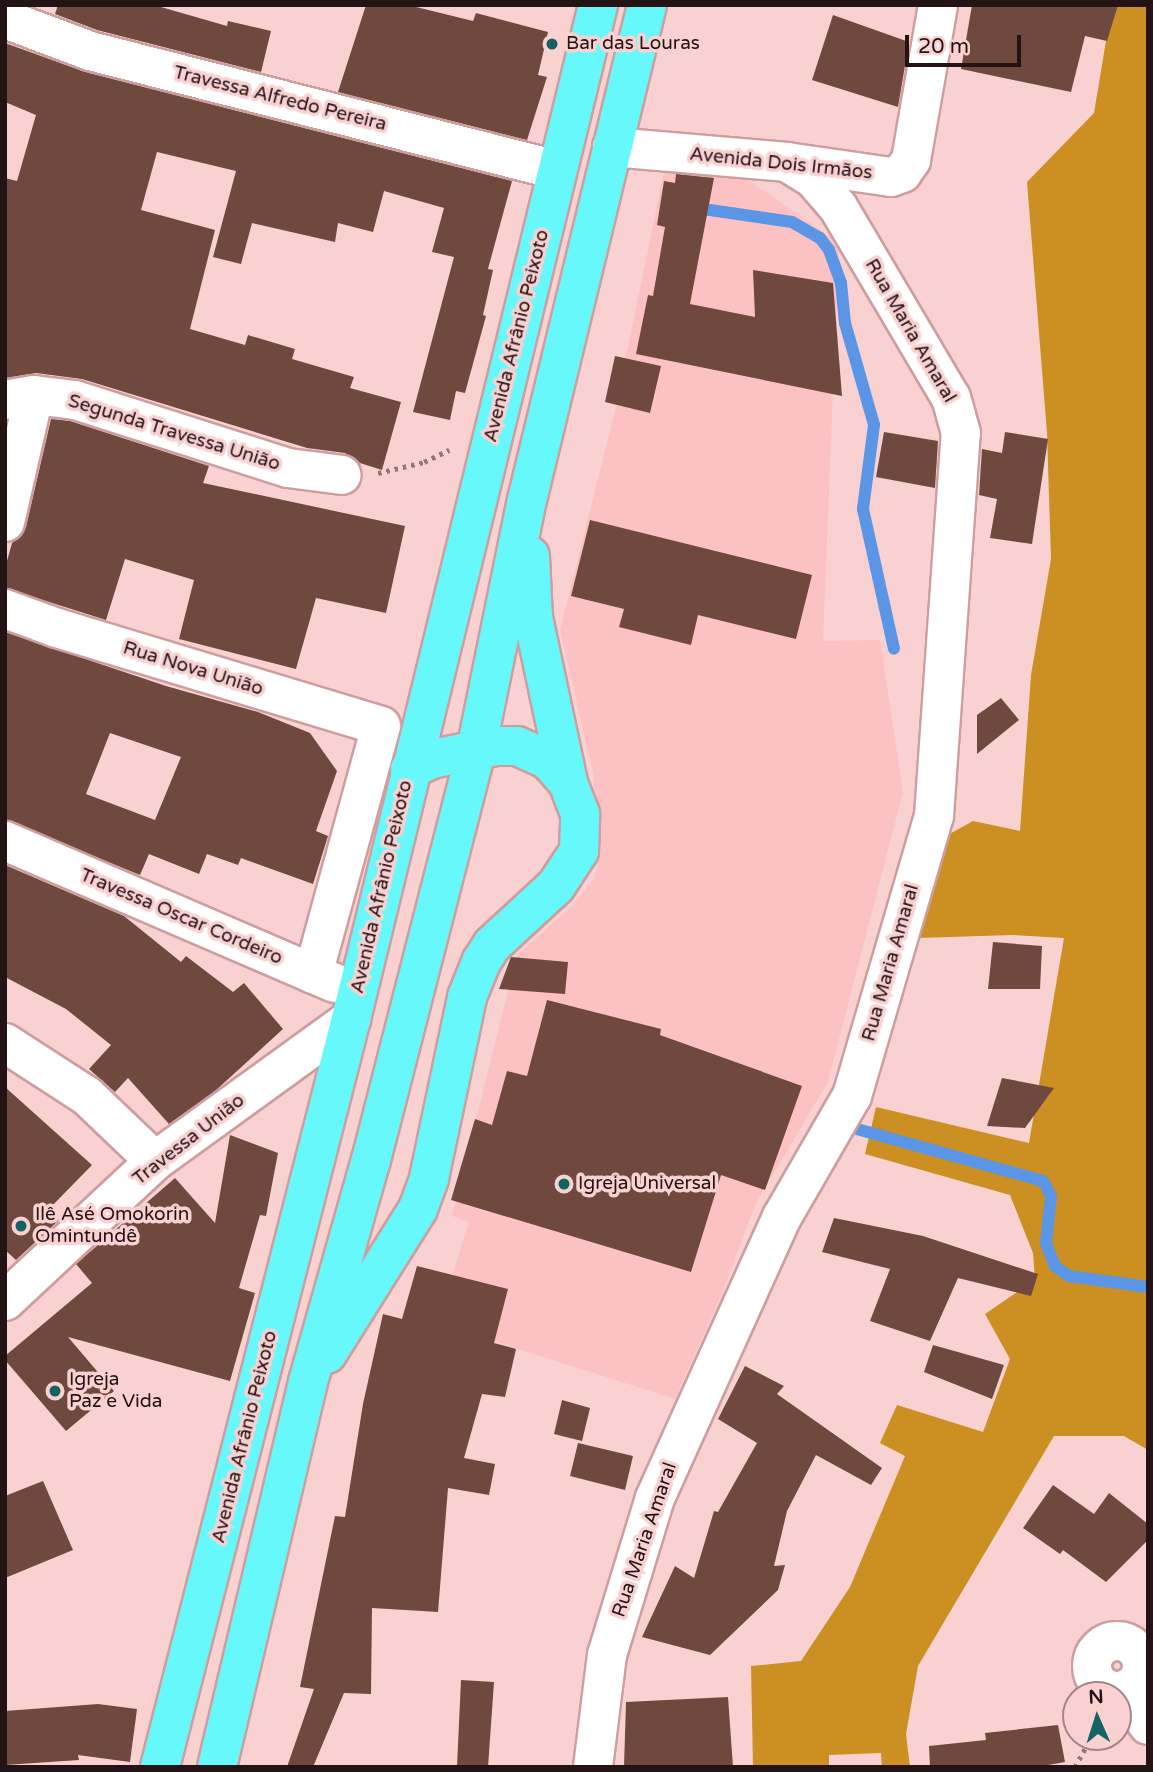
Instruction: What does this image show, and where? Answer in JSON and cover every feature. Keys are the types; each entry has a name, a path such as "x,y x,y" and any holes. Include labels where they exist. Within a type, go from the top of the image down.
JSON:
{"main road":[{"name":"Avenida Afrânio Peixoto","path":"160,1767 354,1006 598,5"},
{"path":"217,1767 308,1382 374,1147 476,750 527,500 647,5"},
{"path":"308,1382 359,1308 418,1209 429,1178 467,998 481,962 492,945 556,886 579,852 580,814 568,782 534,618 527,500"},
{"path":"410,769 432,759 476,750 517,747 537,752 568,782"}],"street":[{"name":"Avenida Dois Irmãos","path":"612,147 787,162 891,177 902,173 911,160 938,5"},
{"name":"Travessa Alfredo Pereira","path":"5,19 90,51 558,170"},
{"name":"Rua Maria Amaral","path":"593,1767 607,1655 655,1498 782,1217 852,1096 934,816 961,433 951,398 838,207 814,179 787,162"},
{"name":"Segunda Travessa União","path":"20,397 75,400 288,468 342,475"},
{"path":"5,522 20,397"},
{"name":"Rua Nova União","path":"5,609 57,628 381,726 313,974"},
{"name":"Travessa Oscar Cordeiro","path":"5,841 313,974 354,1006"},
{"name":"Travessa União","path":"12,1284 155,1161 354,1006"},
{"path":"5,1043 87,1096 155,1161"},
{"path":"1132,1699 1148,1725"}],"path":[{"path":"342,475 400,469 458,446"},
{"path":"1075,1767 1084,1751"}],"shaded area":[{"path":"1112,5 1148,5 1148,1450 1124,1436 1054,1436 918,1666 906,1734 910,1767 882,1767 881,1753 829,1755 829,1767 753,1767 751,1666 801,1661 850,1587 905,1456 880,1443 897,1405 983,1432 1010,1359 985,1314 1035,1280 1033,1253 1010,1195 865,1154 876,1107 1029,1143 1064,938 1012,935 918,938 944,837 973,821 1020,831 1031,675 1051,559 1047,433 1027,182 1094,113"},
{"path":"665,167 744,177 839,243 823,641 880,640 903,792 828,1082 755,1205 723,1291 675,1399 437,1323 469,1222 452,1216 517,955 571,907 594,879 599,859 593,773 560,630 614,415"}],"building":[{"path":"58,5 154,5 227,26 228,21 271,31 261,72 97,30 55,14"},
{"path":"366,5 408,5 473,21 476,13 548,32 538,75 547,77 527,140 338,92"},
{"path":"972,5 1118,5 1107,41 1085,36 1071,92 961,69"},
{"path":"833,15 909,42 898,107 812,80"},
{"path":"5,43 85,72 512,181 488,269 493,270 483,315 486,316 465,393 456,391 450,420 413,412 454,257 432,252 444,208 384,191 373,232 338,223 335,242 252,223 241,264 213,257 236,171 157,152 141,210 215,230 190,329 245,345 248,335 295,349 292,359 354,377 350,388 401,402 382,470 360,463 345,453 307,448 82,379 36,373 5,378 5,178 17,181 36,115 5,102"},
{"path":"676,174 714,178 690,304 755,317 753,270 833,283 842,396 636,354 648,295 653,296 665,227 657,225 664,181 675,183"},
{"path":"615,356 661,366 650,413 605,402"},
{"path":"51,419 70,421 209,466 203,483 405,526 386,613 316,598 296,669 179,639 194,580 125,559 106,620 5,588 5,568 12,543 21,536 26,527"},
{"path":"884,432 938,441 935,488 876,477"},
{"path":"1005,432 1048,439 1032,544 990,538 997,499 979,495 982,449 1002,453"},
{"path":"590,520 812,575 796,639 698,615 691,645 619,627 624,609 571,596"},
{"path":"5,632 166,686 258,712 310,733 337,771 316,831 328,836 313,884 241,858 238,865 207,854 199,874 149,854 140,875 5,820","holes":["110,733 181,757 155,820 86,794"]},
{"path":"1001,698 1019,720 977,754 977,715"},
{"path":"5,865 124,916 181,962 186,956 233,992 244,983 283,1029 214,1092 169,1124 128,1078 115,1092 89,1069 111,1045 66,1009 5,977"},
{"path":"993,942 1042,946 1040,989 988,989"},
{"path":"511,957 568,962 565,994 499,989"},
{"path":"547,1000 661,1029 660,1035 802,1086 765,1190 721,1175 691,1272 451,1200 475,1119 492,1125 507,1071 527,1076"},
{"path":"1002,1078 1054,1088 1025,1128 987,1126"},
{"path":"5,1087 92,1165 48,1210 59,1220 16,1260 5,1250"},
{"path":"230,1135 278,1153 266,1216 260,1215 239,1288 255,1293 230,1381 68,1337 114,1391 66,1431 5,1360 5,1356 92,1283 76,1264 175,1178 215,1223"},
{"path":"834,1218 923,1236 1038,1274 1031,1296 958,1278 930,1341 870,1321 890,1269 822,1252"},
{"path":"417,1266 508,1289 494,1343 516,1349 505,1397 482,1394 464,1458 495,1464 489,1495 448,1488 438,1612 372,1608 371,1694 344,1693 313,1767 287,1767 314,1689 300,1687 335,1516 345,1517 363,1404 383,1314 402,1319"},
{"path":"933,1345 1004,1365 992,1399 924,1372"},
{"path":"745,1366 784,1386 777,1394 882,1468 871,1485 816,1455 787,1511 774,1566 785,1565 778,1590 710,1655 642,1637 675,1566 694,1578 714,1511 718,1512 757,1443 718,1419"},
{"path":"562,1400 590,1408 582,1441 554,1434"},
{"path":"578,1443 633,1456 625,1490 570,1476"},
{"path":"43,1481 73,1550 5,1578 5,1496"},
{"path":"1053,1485 1094,1514 1109,1493 1148,1524 1148,1540 1106,1582 1063,1550 1060,1554 1023,1528"},
{"path":"461,1680 494,1682 488,1767 457,1767"},
{"path":"728,1697 733,1767 624,1767 626,1702"},
{"path":"98,1704 137,1709 130,1762 78,1755 79,1760 5,1765 5,1711"},
{"path":"1058,1725 1065,1762 1037,1767 930,1767 929,1746 986,1740 985,1733"}],"waterway":[{"path":"703,209 792,222 820,238 829,250 841,283 845,323 874,425 863,509 894,649"},
{"path":"857,1129 1043,1181 1051,1196 1046,1243 1055,1266 1069,1276 1148,1287"}],"place":[{"name":"Bar das Louras","path":"552,44"},
{"name":"Igreja Universal","path":"564,1184"},
{"name":"Ilê Asé Omokorin Omintundê","path":"21,1226"},
{"name":"Igreja Paz e Vida","path":"55,1391"}]}
